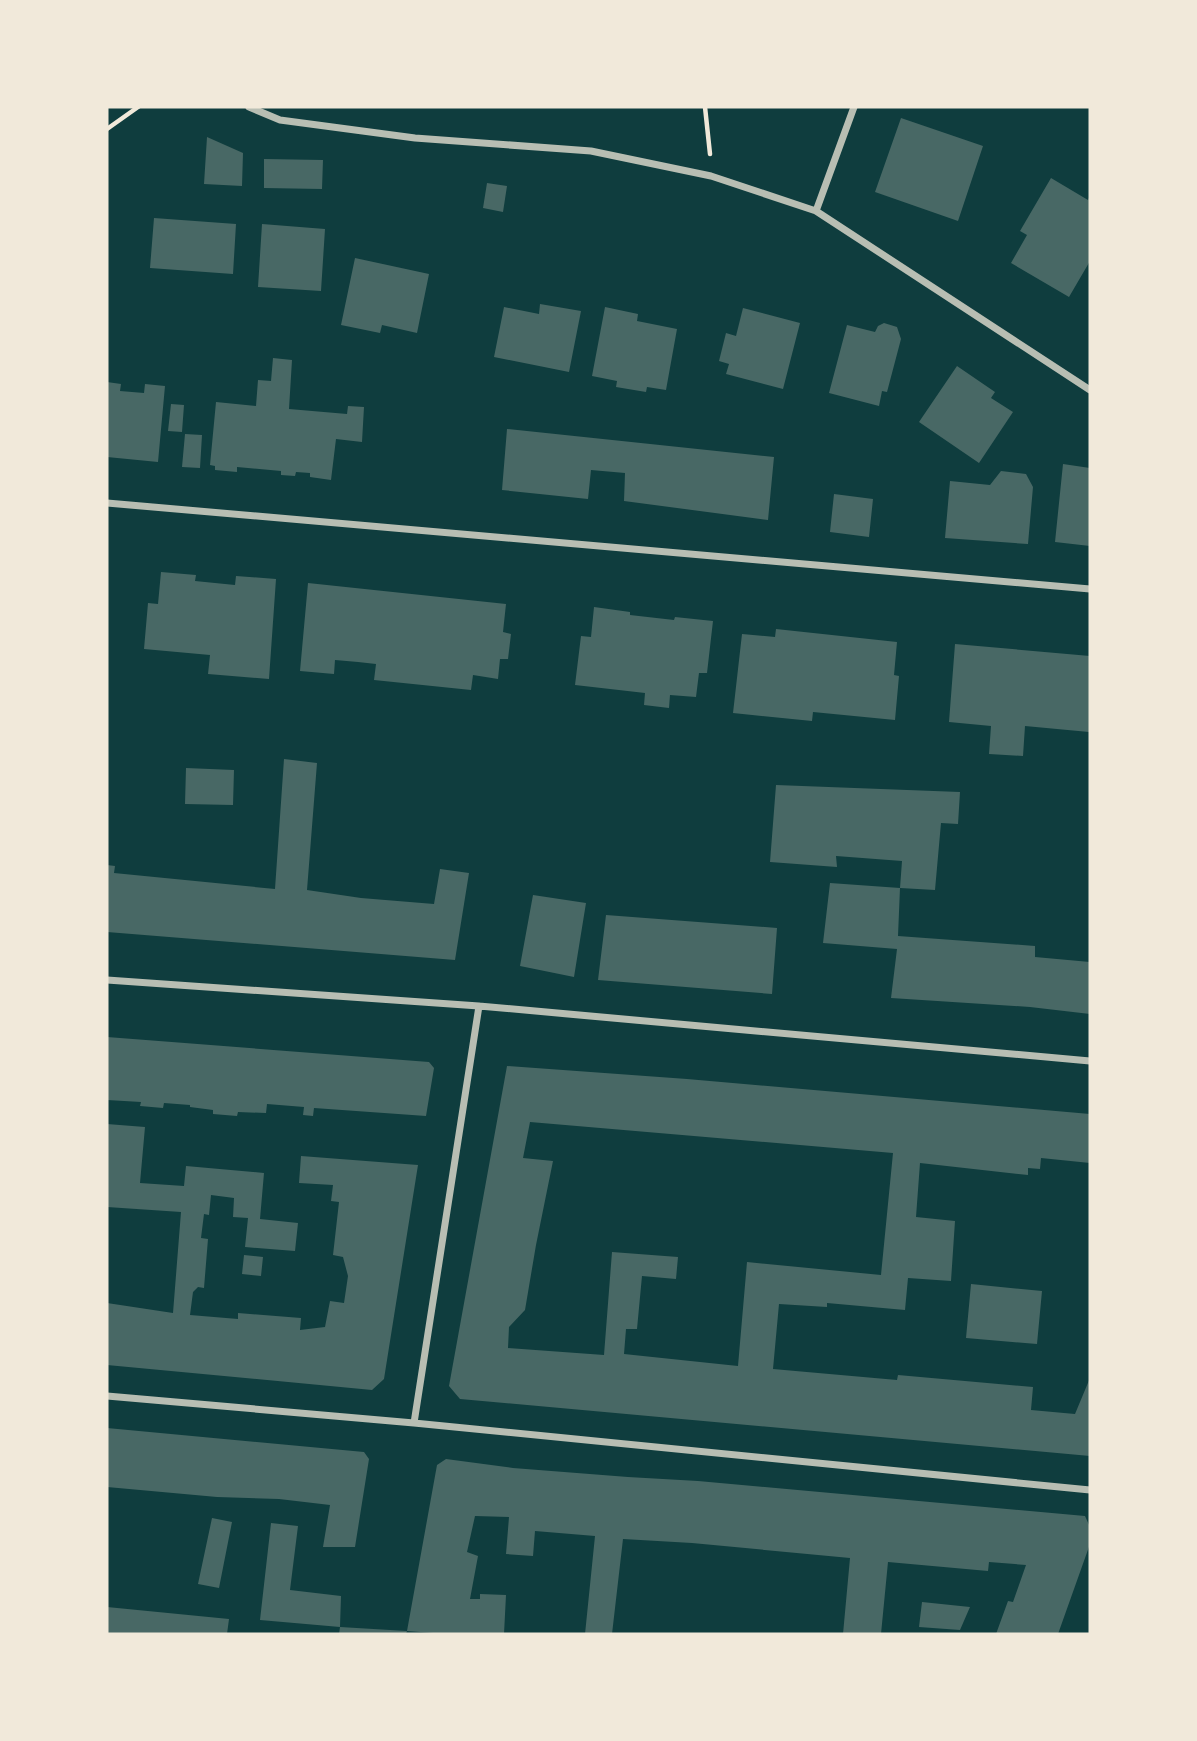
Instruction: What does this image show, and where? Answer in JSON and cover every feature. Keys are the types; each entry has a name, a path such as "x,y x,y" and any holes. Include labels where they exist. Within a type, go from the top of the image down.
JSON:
{"street":[{"path":"249,107 280,120 415,138 591,151 711,176 816,211 1090,390"},
{"path":"816,211 854,107"},
{"path":"107,503 1090,589"},
{"path":"107,980 479,1006 1090,1061"},
{"path":"414,1423 479,1006"},
{"path":"107,1396 414,1423 1090,1490"}],"path":[{"path":"107,129 138,107"},
{"path":"705,107 710,137 711,176"}],"building":[{"path":"901,118 983,146 958,221 875,192"},
{"path":"207,137 243,153 242,186 204,184"},
{"path":"264,159 323,160 322,189 264,188"},
{"path":"1051,178 1088,200 1090,195 1090,261 1069,297 1011,263 1027,235 1020,231"},
{"path":"487,183 507,186 503,212 483,208"},
{"path":"154,218 236,224 233,274 150,268"},
{"path":"262,224 325,229 321,291 258,287"},
{"path":"355,258 429,274 417,333 382,325 380,333 341,325"},
{"path":"540,304 581,311 569,372 494,357 504,307 539,314"},
{"path":"605,307 638,314 637,321 677,329 666,390 647,387 646,392 616,387 617,381 592,376"},
{"path":"743,308 800,323 783,389 726,374 729,364 719,361 726,333 736,336"},
{"path":"884,323 897,327 901,339 887,392 882,391 879,406 829,393 847,325 875,332 878,326"},
{"path":"273,358 292,360 289,409 347,414 348,406 364,407 362,442 336,439 331,480 310,477 310,473 281,475 281,471 237,467 237,472 215,470 215,466 210,465 216,402 256,406 258,380 271,381"},
{"path":"957,366 995,392 991,398 1013,412 979,463 919,422"},
{"path":"107,382 121,384 120,391 144,393 145,384 165,386 158,462 107,457"},
{"path":"171,404 184,405 182,432 168,431"},
{"path":"507,429 774,457 768,520 624,501 625,473 591,470 588,499 502,490"},
{"path":"185,434 202,435 200,468 182,467"},
{"path":"1063,464 1090,468 1090,546 1055,542"},
{"path":"1001,471 1026,474 1033,487 1028,544 945,538 950,481 990,485"},
{"path":"834,494 873,499 869,537 830,532"},
{"path":"161,572 196,575 195,581 235,585 236,576 276,579 269,679 208,674 210,655 144,649 148,603 158,604"},
{"path":"308,583 506,604 503,632 511,634 508,659 500,659 498,679 473,675 471,690 374,680 376,664 358,662 335,660 334,674 300,671"},
{"path":"594,607 630,612 630,615 713,621 707,673 699,673 696,697 670,695 669,708 644,705 645,693 575,685 581,636 591,637"},
{"path":"776,629 897,642 894,675 899,676 895,720 813,712 812,721 733,713 742,634 775,637"},
{"path":"955,644 1090,656 1089,732 1025,726 1023,756 989,754 991,726 949,722"},
{"path":"284,759 317,763 307,890 434,904 440,869 469,873 455,960 107,932 107,865 115,866 114,873 275,889"},
{"path":"186,768 234,770 233,805 185,804"},
{"path":"776,785 960,792 958,824 941,823 935,890 900,888 902,861 836,856 837,867 770,862"},
{"path":"830,883 900,888 898,936 1035,946 1035,957 1090,962 1090,1014 1030,1007 891,998 897,949 823,943"},
{"path":"533,895 586,903 574,977 520,966"},
{"path":"606,915 777,928 772,994 598,980"},
{"path":"107,1037 429,1062 434,1068 426,1116 314,1108 313,1116 303,1115 304,1107 267,1104 266,1113 238,1112 237,1116 213,1114 213,1110 190,1105 164,1103 163,1108 140,1106 141,1102 107,1100"},
{"path":"507,1066 1090,1114 1090,1163 1041,1158 1040,1169 1028,1168 1028,1175 920,1163 916,1217 955,1221 951,1281 908,1278 905,1310 827,1303 827,1307 779,1304 773,1369 897,1380 898,1375 1033,1387 1031,1410 1075,1414 1090,1378 1090,1456 460,1399 449,1386","holes":["530,1122 893,1153 881,1275 747,1262 738,1366 624,1354 626,1329 637,1329 642,1276 676,1279 678,1257 612,1252 604,1355 508,1348 509,1327 525,1310 553,1161 523,1158"]},
{"path":"107,1124 145,1127 140,1183 184,1186 186,1166 264,1173 260,1219 298,1223 295,1251 245,1247 248,1218 233,1217 234,1198 211,1195 209,1215 204,1214 201,1238 208,1239 204,1288 198,1287 193,1292 190,1315 238,1319 238,1313 301,1318 300,1330 325,1327 330,1301 344,1303 348,1276 343,1257 333,1255 339,1202 331,1201 333,1185 299,1183 301,1156 418,1165 384,1379 372,1390 107,1365 107,1303 173,1313 181,1212 107,1207"},
{"path":"244,1255 263,1257 261,1276 242,1274"},
{"path":"971,1284 1042,1291 1037,1344 966,1338"},
{"path":"107,1428 364,1452 369,1459 355,1547 323,1547 330,1505 107,1487"},
{"path":"446,1459 513,1468 698,1481 1085,1516 1090,1527 1090,1544 1058,1634 996,1634 1008,1601 1013,1602 1026,1565 989,1562 988,1571 888,1562 881,1634 843,1634 850,1558 623,1539 612,1634 585,1634 595,1536 535,1531 533,1556 506,1554 509,1517 475,1516 467,1552 478,1556 470,1599 480,1599 480,1594 506,1595 504,1634 407,1631 437,1465"},
{"path":"212,1518 232,1522 219,1588 198,1584"},
{"path":"271,1523 298,1526 290,1590 341,1596 340,1627 260,1620"},
{"path":"922,1602 970,1607 960,1630 919,1627"},
{"path":"107,1607 229,1619 227,1634 107,1634"},
{"path":"340,1627 407,1631 406,1634 339,1634"}]}
